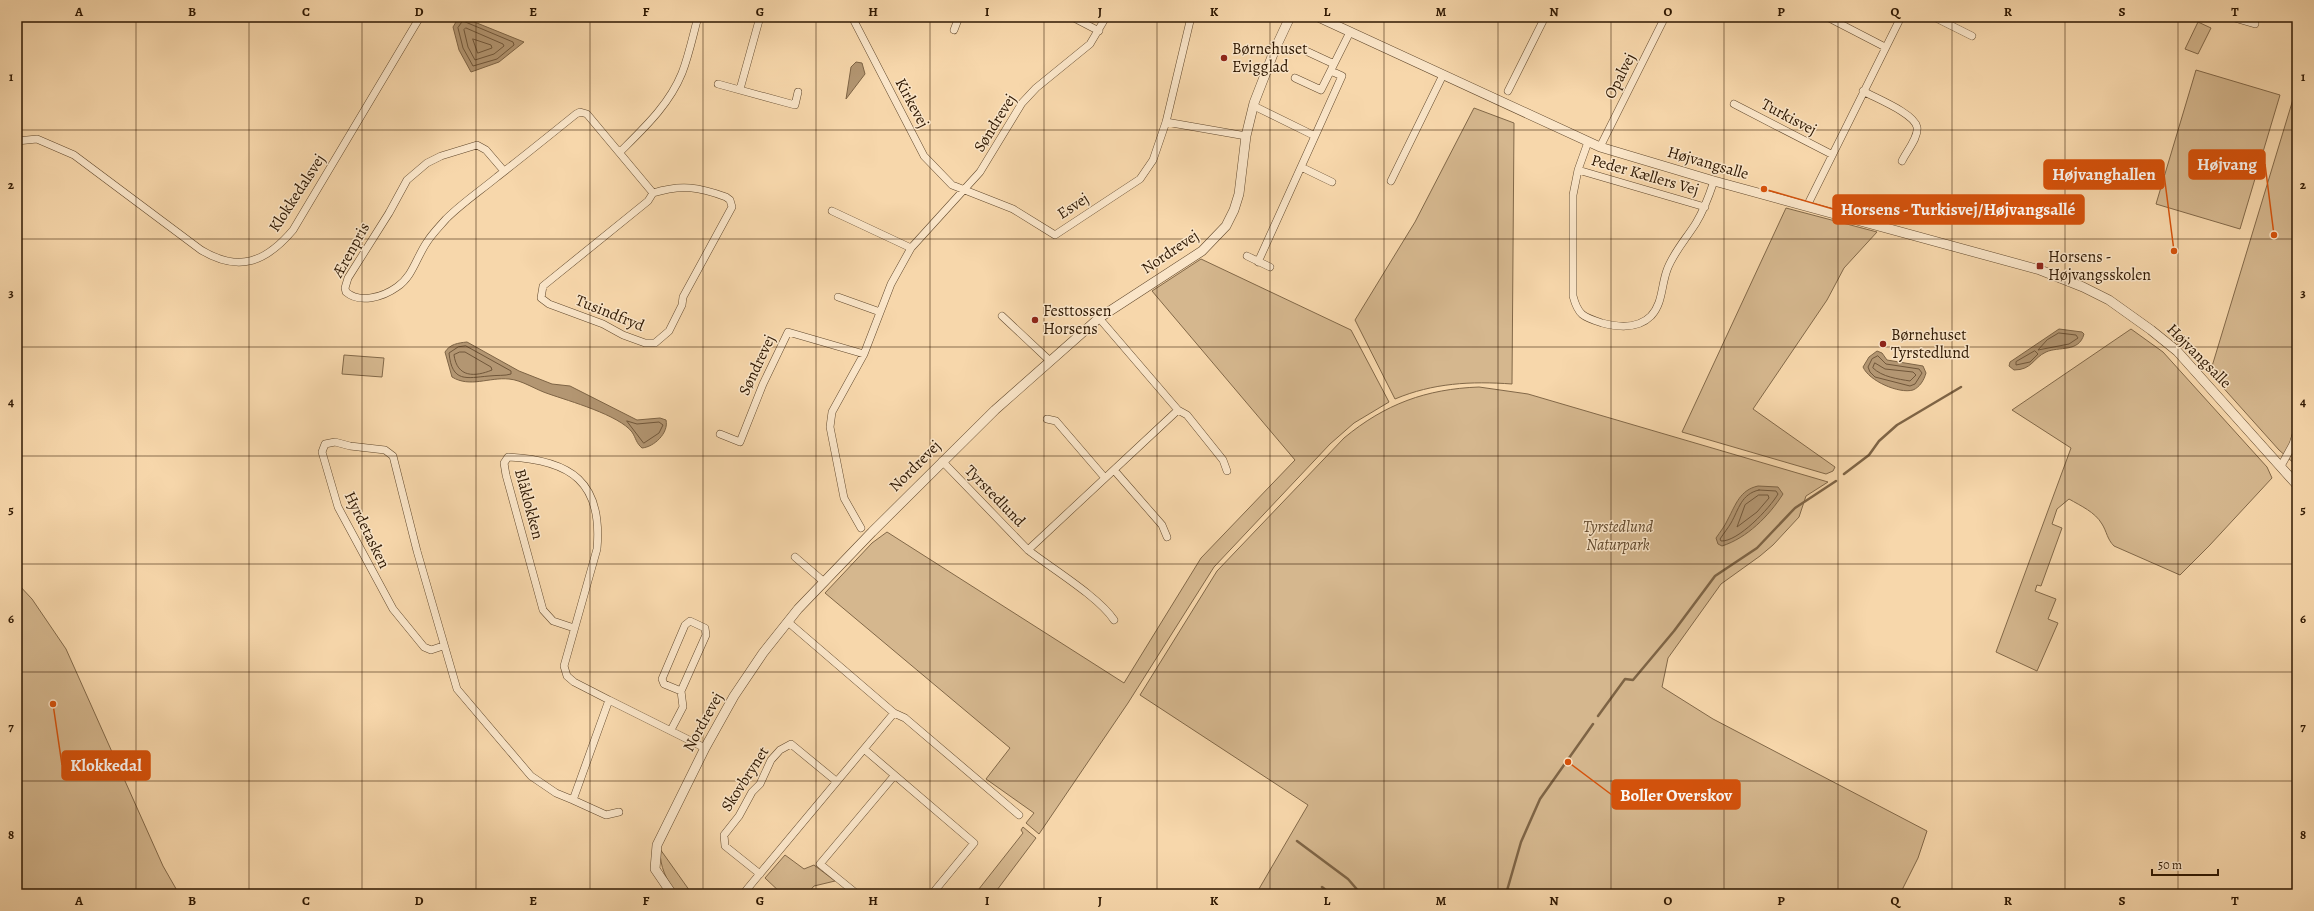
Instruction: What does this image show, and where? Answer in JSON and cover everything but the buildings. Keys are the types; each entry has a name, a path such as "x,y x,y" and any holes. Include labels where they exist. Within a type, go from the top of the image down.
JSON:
{"street":[{"name":"Klokkedalsvej","path":"17,141 37,139 74,155 201,250 216,259 232,263 260,258 276,249 293,230 420,17"},
{"path":"653,194 620,152 658,114 673,90 682,73 698,17"},
{"path":"740,89 760,17"},
{"name":"Kirkevej","path":"852,17 924,156 937,172 952,185 962,190"},
{"path":"954,30 959,17"},
{"path":"1072,17 1099,31"},
{"name":"Søndrevej","path":"861,528 851,514 844,498 830,427 832,412 864,354 892,284 911,248 962,190 980,172 1022,103 1036,88 1090,44 1106,17"},
{"name":"Esvej","path":"962,190 992,199 1013,209 1055,235 1140,179 1153,160 1166,122 1191,17"},
{"name":"Nordrevej","path":"672,894 655,869 657,845 705,748 734,696 788,622 823,581 942,460 1050,361 1099,318 1202,251 1215,239 1234,210 1239,194 1246,136 1254,106 1275,49 1290,17"},
{"name":"Højvangsalle","path":"1318,17 1600,147 1714,181 2040,270 2083,287 2109,300 2177,351 2297,485"},
{"path":"1508,92 1545,17"},
{"name":"Opalvej","path":"1600,147 1665,17"},
{"path":"1827,17 1885,47"},
{"path":"1807,206 1831,154 1901,17"},
{"path":"1934,17 1972,36"},
{"path":"2231,17 2255,24"},
{"path":"1295,78 1322,90 1350,32"},
{"path":"1258,262 1290,195 1291,188 1342,76 1306,52"},
{"path":"1391,181 1443,75"},
{"path":"718,84 795,105 798,92"},
{"path":"1863,92 1912,118 1917,127 1916,134 1902,160"},
{"name":"Turkisvej","path":"1734,104 1831,154"},
{"path":"1254,106 1315,136"},
{"name":"Ærenpris","path":"504,171 486,150 476,145 441,156 416,171 407,180 378,231 348,278 345,288 346,292 356,298 378,297 397,287 414,268 426,243 438,228 474,194 504,171 580,112 587,114 620,152"},
{"path":"1166,122 1246,136"},
{"name":"Peder Kællers Vej","path":"1588,142 1578,170 1573,195 1573,296 1577,310 1584,317 1593,320 1618,326 1631,326 1650,316 1659,304 1667,271 1675,254 1705,207 1714,181"},
{"path":"1301,167 1332,182"},
{"name":"Peder Kællers Vej","path":"1578,170 1705,207"},
{"name":"Tusindfryd","path":"691,187 726,198 730,200 732,207 683,297 682,305 673,324 662,339 655,343 645,343 542,300 540,294 542,286 648,201 653,194 671,188 691,187"},
{"path":"832,211 911,248"},
{"path":"1247,256 1270,268"},
{"path":"838,297 880,312"},
{"path":"1002,316 1050,361"},
{"path":"1099,318 1178,410 1186,415 1224,460 1226,471"},
{"name":"Søndrevej","path":"720,434 740,442 763,384 788,332 864,354"},
{"name":"Tyrstedlund","path":"1028,550 1178,410"},
{"path":"1047,419 1056,421 1105,478"},
{"path":"2281,466 2293,444 2297,431"},
{"name":"Hyrdetasken","path":"443,646 431,650 424,647 393,609 379,586 338,507 322,452 325,444 335,442 350,446 384,450 393,456 443,646 457,689 530,776 542,785 606,815 619,812"},
{"name":"Blåklokken","path":"574,628 553,620 543,610 506,475 504,464 508,457 545,460 565,469 579,478 591,498 597,520 597,549 564,666 567,676 609,700"},
{"name":"Tyrstedlund","path":"942,460 1028,550 1096,601 1108,611 1114,620"},
{"path":"1114,470 1162,525 1167,537"},
{"path":"795,557 823,581"},
{"path":"671,730 683,707 681,691 706,635 705,628 690,621 685,625 662,679 664,684 681,691"},
{"path":"788,622 894,713 905,718 1019,815"},
{"path":"573,800 609,700 705,748"},
{"path":"743,894 894,713"},
{"name":"Skovbrynet","path":"760,874 726,846 724,835 766,774 771,760 786,745 791,744 836,781"},
{"path":"864,748 894,776 902,780 974,843 932,894"},
{"path":"857,894 820,864 894,776"}],"green space":[{"path":"2198,22 2211,28 2198,54 2185,49"},
{"path":"2196,70 2280,95 2240,229 2156,204"},
{"path":"2294,96 2297,98 2297,466 2279,450 2210,373"},
{"path":"1474,108 1514,123 1512,384 1452,384 1424,389 1395,399 1355,320 1415,222"},
{"path":"1786,208 1877,232 1844,268 1827,300 1753,409 1835,467 1833,471 1826,474 1682,432"},
{"path":"1201,259 1351,330 1389,402 1354,423 1330,444 1214,567 1128,703 1039,834 1026,823 1034,813 986,779 1010,748 825,593 872,543 887,532 1124,683 1201,558 1295,460 1152,291"},
{"path":"2131,329 2163,352 2267,467 2272,478 2180,575 2114,546 2096,516 2069,499 2057,509 2052,524 2062,528 2041,586 2037,585 2035,591 2056,599 2048,619 2058,623 2037,671 1996,652 2071,448 2012,410"},
{"path":"344,355 384,358 382,377 342,374"},
{"name":"Tyrstedlund Naturpark","path":"1479,387 1528,394 1828,482 1806,496 1799,517 1773,545 1721,584 1668,658 1662,687 1713,719 1927,831 1918,858 1900,894 1256,894 1308,805 1140,695 1217,571 1344,438 1375,416 1407,400 1441,391"},
{"path":"17,583 32,599 66,649 163,866 179,894 17,894"},
{"path":"1023,827 1036,838 994,894 975,894 1023,833 1021,830"},
{"path":"660,849 692,894 677,894 673,889 662,868"},
{"path":"785,855 804,869 814,865 835,881 814,886 807,894 782,894 765,878"}],"water":[{"path":"459,17 524,42 499,62 471,72 459,50 453,27"},
{"path":"856,62 862,63 865,74 846,99 851,67"},
{"path":"2059,329 2082,332 2084,334 2078,344 2068,348 2046,352 2025,368 2014,370 2009,366 2010,362"},
{"path":"467,342 519,371 552,384 570,386 637,420 660,418 666,420 665,430 656,442 642,448 632,432 626,426 605,414 544,392 519,381 502,379 466,382 452,377 445,352 457,343"},
{"path":"1877,351 1882,353 1887,360 1923,366 1926,373 1918,387 1907,391 1900,390 1885,385 1871,377 1863,367 1869,357"},
{"path":"1758,486 1778,487 1783,494 1764,518 1749,532 1722,546 1718,544 1716,538 1739,498 1747,491"}],"waterway":[{"path":"1844,474 1869,455 1879,441 1897,425 1961,387"},
{"path":"1598,716 1625,679 1633,680 1674,631 1715,576 1757,548 1795,508 1836,481"},
{"path":"1506,894 1521,842 1540,799 1593,724"},
{"path":"1297,841 1348,879 1361,894"},
{"path":"1322,887 1331,894"}],"place":[{"name":"Børnehuset Evigglad","path":"1224,58"},
{"name":"Horsens - Turkisvej/Højvangsallé","path":"1764,189"},
{"name":"Højvang","path":"2274,235"},
{"name":"Højvanghallen","path":"2174,251"},
{"name":"Horsens - Højvangsskolen","path":"2040,266"},
{"name":"Festtossen Horsens","path":"1035,320"},
{"name":"Børnehuset Tyrstedlund","path":"1883,344"},
{"name":"Klokkedal","path":"53,704"},
{"name":"Boller Overskov","path":"1568,762"}]}
